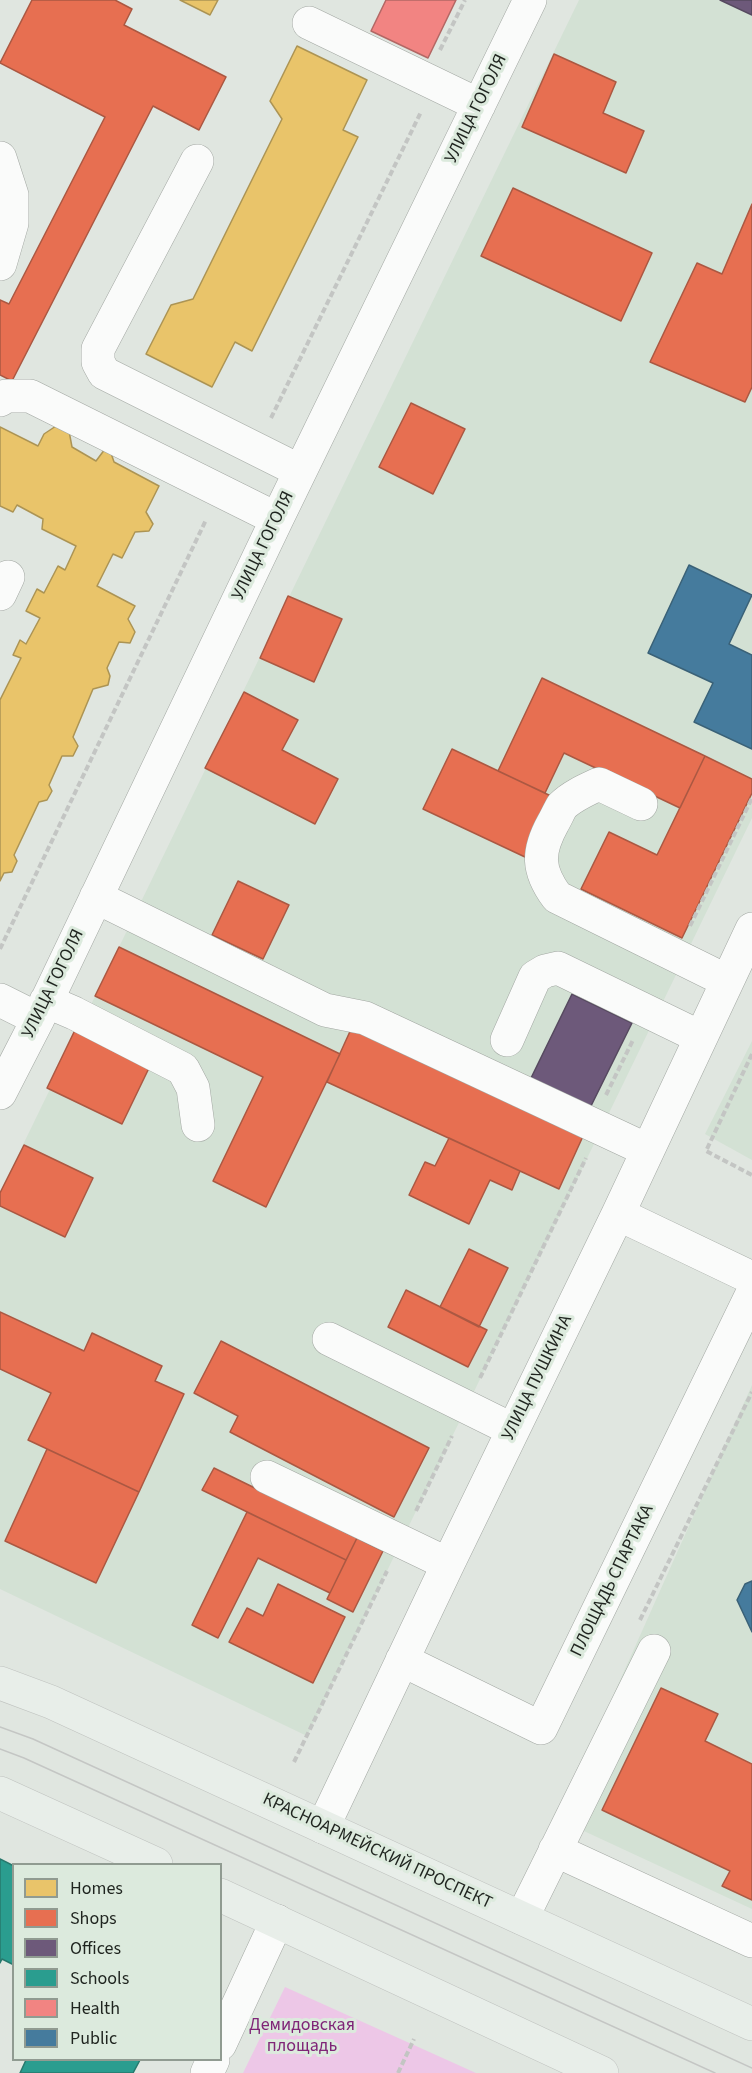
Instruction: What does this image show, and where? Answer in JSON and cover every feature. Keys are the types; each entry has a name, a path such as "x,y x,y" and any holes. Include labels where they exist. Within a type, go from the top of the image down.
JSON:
{"main road":[{"name":"КРАСНОАРМЕЙСКИЙ ПРОСПЕКТ","path":"0,1683 51,1702 752,2024"},
{"path":"0,1792 154,1863"},
{"path":"222,1896 602,2073"}],"street":[{"name":"УЛИЦА ГОГОЛЯ","path":"0,1093 530,0"},
{"path":"309,23 479,105"},
{"path":"0,158 12,195 12,223 0,264"},
{"path":"197,161 98,349 98,362 104,373 300,471"},
{"path":"0,400 6,396 30,396 277,519"},
{"path":"641,804 599,784 580,792 562,807 545,837 540,861 546,883 557,897 727,981"},
{"path":"96,897 325,1010 365,1018 647,1150"},
{"name":"УЛИЦА ПУШКИНА","path":"323,1827 618,1214 752,928"},
{"path":"507,1040 536,977 545,970 558,968 700,1037"},
{"path":"0,1000 42,1010 74,1013 183,1069 193,1088 198,1125"},
{"path":"618,1214 752,1278"},
{"name":"ПЛОЩАДЬ СПАРТАКА","path":"402,1660 541,1728 752,1294"},
{"path":"329,1340 513,1430"},
{"path":"267,1477 448,1564"},
{"path":"522,1918 654,1651"},
{"path":"555,1850 752,1941"},
{"path":"222,2040 277,1921"}],"path":[{"path":"676,957 752,798"},
{"path":"294,1762 601,1128 600,1107 648,1012"},
{"path":"752,1054 706,1151 752,1175"},
{"path":"654,1651 638,1624 752,1392"},
{"path":"398,2073 414,2039"}],"shaded area":[{"path":"579,0 752,0 752,818 307,1736 0,1589 0,1192"},
{"path":"752,1041 752,1160 705,1134"},
{"path":"752,1385 752,1909 558,1819"}],"green space":[{"name":"Демидовская площадь","path":"285,1987 476,2073 243,2073"}],"building: Homes":[{"path":"180,0 218,0 210,15"},
{"path":"297,46 367,80 343,130 358,137 252,351 235,342 212,387 146,354 171,305 193,299 282,119 270,101"},
{"path":"56,426 69,431 72,447 96,461 105,449 111,453 114,462 159,486 146,512 153,524 149,531 135,532 122,558 113,554 97,586 135,606 128,619 135,632 130,643 119,642 107,668 110,676 108,685 93,689 73,737 78,746 73,756 62,756 49,785 52,791 47,800 39,802 14,855 17,861 12,872 4,873 0,881 0,700 21,658 13,655 20,640 26,644 40,618 26,611 37,589 44,593 58,566 65,570 76,546 42,529 43,519 17,505 13,512 0,506 0,427 38,446 44,434"}],"building: Shops":[{"path":"32,0 115,0 132,9 124,25 226,77 199,130 153,106 12,381 0,375 0,300 9,304 105,117 0,63"},
{"path":"554,54 616,82 603,113 644,131 626,173 522,127"},
{"path":"513,188 652,253 621,321 481,256"},
{"path":"752,204 752,387 745,402 650,362 697,263 722,274"},
{"path":"411,403 465,429 433,494 379,467"},
{"path":"288,596 342,619 314,682 260,658"},
{"path":"542,678 705,756 680,808 564,753 545,793 498,771"},
{"path":"244,692 298,720 282,750 338,779 315,824 205,768"},
{"path":"452,749 553,797 525,857 423,809"},
{"path":"705,756 752,779 752,793 682,938 581,889 609,832 657,855"},
{"path":"238,881 289,905 263,959 212,935"},
{"path":"119,947 340,1054 266,1207 213,1181 263,1077 95,996"},
{"path":"352,1027 584,1134 559,1189 327,1082"},
{"path":"75,1030 150,1066 122,1124 47,1088"},
{"path":"449,1138 520,1171 512,1190 490,1180 469,1224 409,1195 425,1162 435,1166"},
{"path":"24,1145 93,1178 65,1237 0,1206 0,1193"},
{"path":"469,1249 508,1268 479,1327 440,1307"},
{"path":"406,1290 487,1330 468,1367 388,1327"},
{"path":"0,1312 84,1351 92,1333 162,1366 155,1381 184,1394 139,1492 28,1440 51,1393 0,1369"},
{"path":"221,1341 429,1448 394,1517 230,1432 238,1416 194,1393"},
{"path":"47,1449 139,1492 96,1583 5,1541"},
{"path":"214,1468 357,1538 346,1560 202,1490"},
{"path":"247,1512 346,1560 330,1593 258,1558 218,1638 192,1625"},
{"path":"357,1538 383,1551 353,1612 327,1599"},
{"path":"278,1584 345,1617 313,1683 229,1642 247,1608 263,1616"},
{"path":"661,1688 718,1714 705,1741 752,1764 752,1900 722,1886 730,1871 602,1810"}],"building: Offices":[{"path":"720,0 752,0 752,15"},
{"path":"572,994 632,1023 590,1108 531,1078"}],"building: Schools":[{"path":"0,1859 12,1865 12,1964 2,1959 0,1963"},
{"path":"26,2061 139,2061 133,2073 20,2073"}],"building: Health":[{"path":"386,0 456,0 428,58 371,31"}],"building: Public":[{"path":"689,565 752,595 729,644 752,655 752,749 694,722 713,683 648,653"},
{"path":"752,1581 752,1632 737,1600 745,1584"}],"tram line":[{"path":"0,1727 33,1739 752,2068"},
{"path":"0,1749 715,2073"}]}
